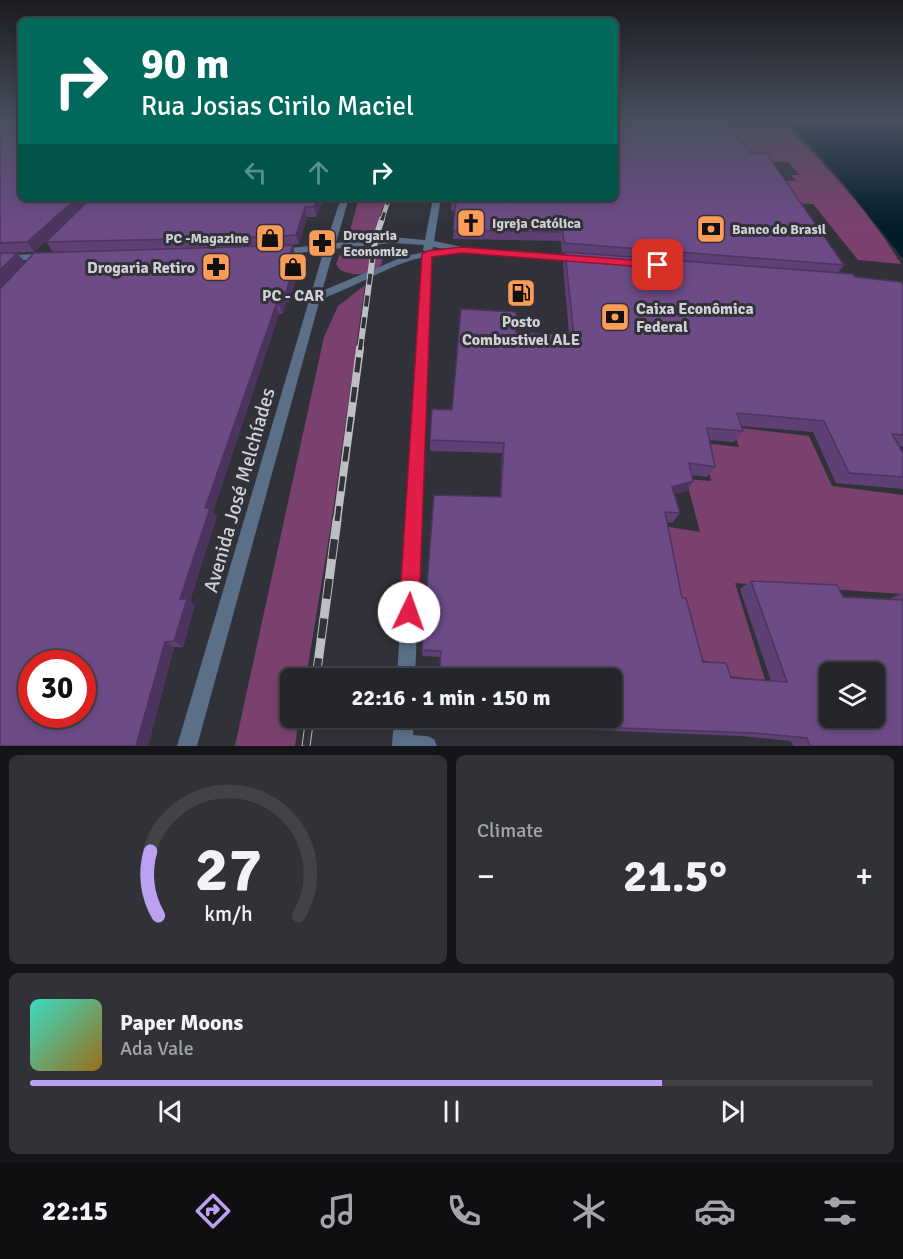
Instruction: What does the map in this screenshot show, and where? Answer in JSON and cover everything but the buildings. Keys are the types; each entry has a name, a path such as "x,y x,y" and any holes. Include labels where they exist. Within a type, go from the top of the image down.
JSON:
{"street":[{"name":"Avenida José Melchíades","path":"188,746 344,201"},
{"path":"407,668 428,249 436,201"},
{"path":"272,252 375,240 428,249 591,260"},
{"path":"315,297 353,284 428,249"},
{"path":"0,258 60,257"},
{"path":"403,728 402,745 427,746"}],"shaded area":[{"path":"712,156 816,156 875,225 901,264 858,260 813,204 618,196 759,179 796,181 791,175 800,175 788,162 721,159"},
{"path":"358,201 385,201 376,230 358,235 349,234"},
{"path":"361,247 380,252 383,258 381,265 362,274 351,274 340,270 336,264 339,256 351,248"},
{"path":"365,285 331,525 308,668 280,668 280,728 297,728 295,746 235,746 324,337 338,306"},
{"path":"732,427 809,436 832,486 903,495 903,594 735,583 765,680 729,676 723,665 697,659 664,526 700,532 686,479 711,481 704,443 739,447"}],"water":[{"path":"819,156 903,156 903,259"}],"railway":[{"path":"382,220 388,201"},
{"path":"360,350 375,240 382,219"},
{"path":"337,521 360,348"},
{"path":"317,668 337,520"},
{"path":"306,746 308,728"}],"place":[{"name":"Igreja Católica","path":"471,223"},
{"name":"Banco do Brasil","path":"711,229"},
{"name":"PC -Magazine","path":"270,238"},
{"name":"Drogaria Economize","path":"322,243"},
{"name":"Drogaria Retiro","path":"216,267"},
{"name":"PC - CAR","path":"293,267"},
{"name":"Posto Combustivel ALE","path":"521,293"},
{"name":"Caixa Econômica Federal","path":"615,317"}],"route":[{"path":"409,612 425,331 427,254 462,250 658,265"}]}
